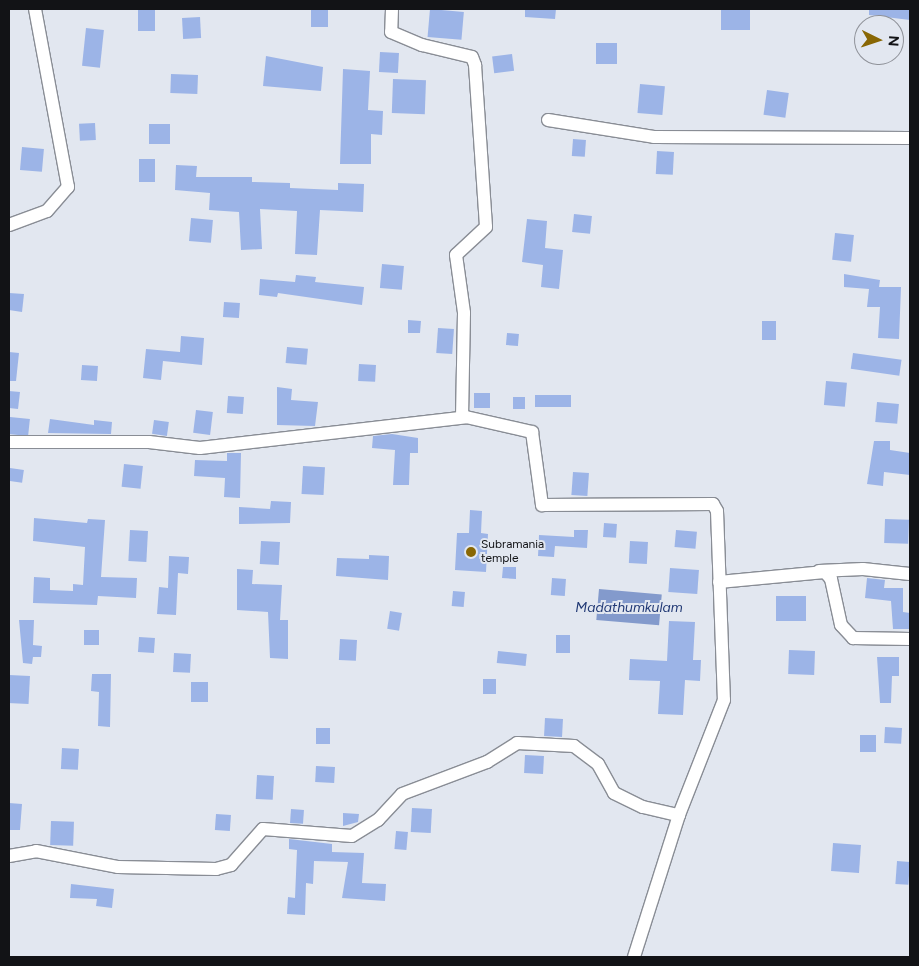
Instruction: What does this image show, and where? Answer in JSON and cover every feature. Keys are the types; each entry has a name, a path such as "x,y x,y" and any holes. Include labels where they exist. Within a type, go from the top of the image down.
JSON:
{"street":[{"path":"9,225 47,211 68,187 35,9"},
{"path":"392,9 391,32 422,45 472,57 475,65 486,227 456,255 464,313 462,417"},
{"path":"548,120 654,137 910,138"},
{"path":"9,442 149,442 200,448 462,417 532,432 542,505 713,504 718,511 724,700 679,815 634,957"},
{"path":"719,582 819,571 863,569 910,574"},
{"path":"819,571 831,579 841,625 853,638 910,639"},
{"path":"9,856 36,851 118,867 216,869 231,865 263,829 352,836 378,820 402,794 487,762 517,743 574,746 598,764 614,793 679,815"}],"water":[{"name":"Madathumkulam","path":"599,589 662,594 659,625 596,620"}],"building":[{"path":"138,9 155,9 155,31 138,31"},
{"path":"311,9 328,9 328,27 311,27"},
{"path":"430,9 464,12 461,40 428,37"},
{"path":"525,9 556,9 555,19 525,17"},
{"path":"721,9 750,9 750,30 721,30"},
{"path":"869,9 910,9 910,20 904,19 904,15 869,15"},
{"path":"200,17 201,38 183,39 182,18"},
{"path":"86,28 104,30 100,68 82,66"},
{"path":"596,43 617,43 617,64 596,64"},
{"path":"380,52 399,53 398,73 379,72"},
{"path":"512,54 514,71 494,73 492,56"},
{"path":"266,56 323,67 321,91 263,86"},
{"path":"343,69 370,71 368,110 383,111 382,135 371,134 371,164 340,164"},
{"path":"171,74 198,75 197,94 170,93"},
{"path":"393,79 426,80 425,114 392,113"},
{"path":"640,84 665,86 662,115 637,113"},
{"path":"767,90 789,93 785,118 764,115"},
{"path":"95,123 96,140 80,141 79,124"},
{"path":"149,124 170,124 170,144 149,144"},
{"path":"573,139 586,140 585,157 572,156"},
{"path":"22,147 44,149 42,172 20,170"},
{"path":"657,151 674,152 673,175 656,174"},
{"path":"139,159 155,159 155,182 139,182"},
{"path":"176,165 197,166 196,177 252,177 252,182 290,183 290,188 338,190 338,183 364,184 363,212 320,210 317,255 295,254 297,211 260,209 262,249 241,250 239,212 209,210 210,193 175,190"},
{"path":"574,214 592,216 590,234 572,232"},
{"path":"191,218 213,220 211,243 189,241"},
{"path":"527,219 547,221 545,248 563,250 559,289 541,287 543,265 522,262"},
{"path":"835,233 854,235 851,262 832,260"},
{"path":"382,264 404,266 402,290 380,288"},
{"path":"844,274 880,280 879,287 901,287 899,339 878,338 880,307 867,307 869,289 844,287"},
{"path":"296,275 316,277 315,282 364,287 362,305 278,293 277,297 259,295 260,279 295,282"},
{"path":"9,293 24,294 22,312 9,310"},
{"path":"224,302 240,303 239,318 223,317"},
{"path":"408,320 421,321 420,333 408,333"},
{"path":"762,321 776,321 776,340 762,340"},
{"path":"438,328 454,329 452,354 436,353"},
{"path":"507,333 519,334 518,346 506,345"},
{"path":"181,336 204,338 202,365 163,361 161,380 143,378 146,349 180,352"},
{"path":"287,347 308,349 307,365 286,363"},
{"path":"9,352 19,353 16,381 9,381"},
{"path":"853,353 902,360 899,376 851,369"},
{"path":"359,364 376,365 375,382 358,381"},
{"path":"82,365 98,366 97,381 81,380"},
{"path":"826,381 847,383 845,407 824,405"},
{"path":"277,387 292,389 291,400 318,402 315,426 277,425"},
{"path":"9,391 20,392 18,409 9,408"},
{"path":"474,393 490,393 490,408 474,408"},
{"path":"535,395 571,395 571,407 535,407"},
{"path":"228,396 244,397 243,414 227,413"},
{"path":"513,397 525,397 525,409 513,409"},
{"path":"877,402 899,404 897,424 875,422"},
{"path":"196,410 213,412 210,435 193,433"},
{"path":"10,417 30,419 28,436 9,434"},
{"path":"50,419 94,425 94,420 112,422 111,434 48,433"},
{"path":"154,420 169,422 167,436 152,434"},
{"path":"392,434 418,438 418,453 410,453 409,485 393,485 395,450 372,448 373,436"},
{"path":"874,441 890,441 890,450 910,453 910,475 884,472 883,486 867,484"},
{"path":"227,453 241,453 240,498 224,497 225,478 194,476 195,460 227,461"},
{"path":"124,464 143,466 140,489 122,487"},
{"path":"303,466 325,467 324,495 302,494"},
{"path":"10,468 24,470 22,483 9,481"},
{"path":"573,472 589,473 587,496 571,495"},
{"path":"271,501 291,502 290,523 239,524 239,507 270,509"},
{"name":"Subramania temple","path":"470,510 482,511 481,533 488,534 486,572 455,570 457,533 469,533"},
{"path":"34,518 87,523 88,519 105,520 101,577 137,578 136,598 98,596 97,605 33,603 34,577 50,578 50,590 73,591 73,584 83,585 85,547 33,541"},
{"path":"885,519 909,520 908,544 884,543"},
{"path":"604,523 617,524 616,538 603,537"},
{"path":"130,530 148,531 146,562 128,561"},
{"path":"574,530 588,530 587,548 555,546 554,557 538,556 539,535 574,537"},
{"path":"676,530 697,532 695,549 675,547"},
{"path":"261,541 280,542 279,565 260,564"},
{"path":"630,541 648,542 647,564 629,563"},
{"path":"369,555 389,556 388,580 336,576 337,558 369,559"},
{"path":"169,556 189,557 188,574 178,573 176,615 157,614 159,587 168,588"},
{"path":"503,567 516,567 516,579 502,578"},
{"path":"670,568 699,570 697,594 668,592"},
{"path":"237,569 253,570 252,584 282,585 280,620 288,620 288,659 270,658 268,612 237,610"},
{"path":"552,578 566,579 565,596 551,595"},
{"path":"867,578 885,580 884,588 903,588 903,612 910,613 910,629 893,629 891,601 865,598"},
{"path":"453,591 465,592 464,607 452,606"},
{"path":"776,596 806,596 806,621 776,621"},
{"path":"390,611 402,613 399,631 387,629"},
{"path":"19,620 34,620 33,645 42,646 41,657 33,657 32,664 23,663"},
{"path":"669,621 695,622 693,660 701,660 700,681 685,680 683,715 658,714 660,681 629,680 630,659 667,661"},
{"path":"84,630 99,630 99,645 84,645"},
{"path":"556,635 570,635 570,653 556,653"},
{"path":"139,637 155,638 154,653 138,652"},
{"path":"340,639 357,640 356,661 339,660"},
{"path":"789,650 815,651 814,675 788,674"},
{"path":"498,651 527,654 526,666 497,663"},
{"path":"174,653 191,654 190,673 173,672"},
{"path":"877,657 899,657 899,676 892,676 891,703 880,703"},
{"path":"92,674 111,674 110,727 98,726 99,692 91,691"},
{"path":"9,675 30,676 29,704 9,703"},
{"path":"483,679 496,679 496,694 483,694"},
{"path":"191,682 208,682 208,702 191,702"},
{"path":"545,718 563,719 562,737 544,736"},
{"path":"885,727 902,728 901,744 884,743"},
{"path":"316,728 330,728 330,744 316,744"},
{"path":"860,735 876,735 876,752 860,752"},
{"path":"62,748 79,749 78,770 61,769"},
{"path":"525,755 544,756 543,774 524,773"},
{"path":"316,766 335,767 334,783 315,782"},
{"path":"257,775 274,776 273,800 256,799"},
{"path":"9,803 22,804 20,830 9,830"},
{"path":"412,808 432,809 431,833 411,832"},
{"path":"291,809 304,810 303,824 290,823"},
{"path":"343,813 359,814 358,822 343,826"},
{"path":"216,814 231,815 230,831 215,830"},
{"path":"51,821 74,822 73,846 50,845"},
{"path":"396,831 408,832 406,850 394,849"},
{"path":"289,839 332,844 332,852 364,853 362,883 386,884 385,901 342,898 348,862 314,861 313,884 306,883 305,915 287,914 288,897 295,898 297,850 289,849"},
{"path":"833,843 861,845 859,873 831,871"},
{"path":"897,861 910,862 908,885 895,884"},
{"path":"71,884 114,889 112,908 96,906 97,899 70,898"}],"place":[{"name":"Subramania temple","path":"471,552"}]}
